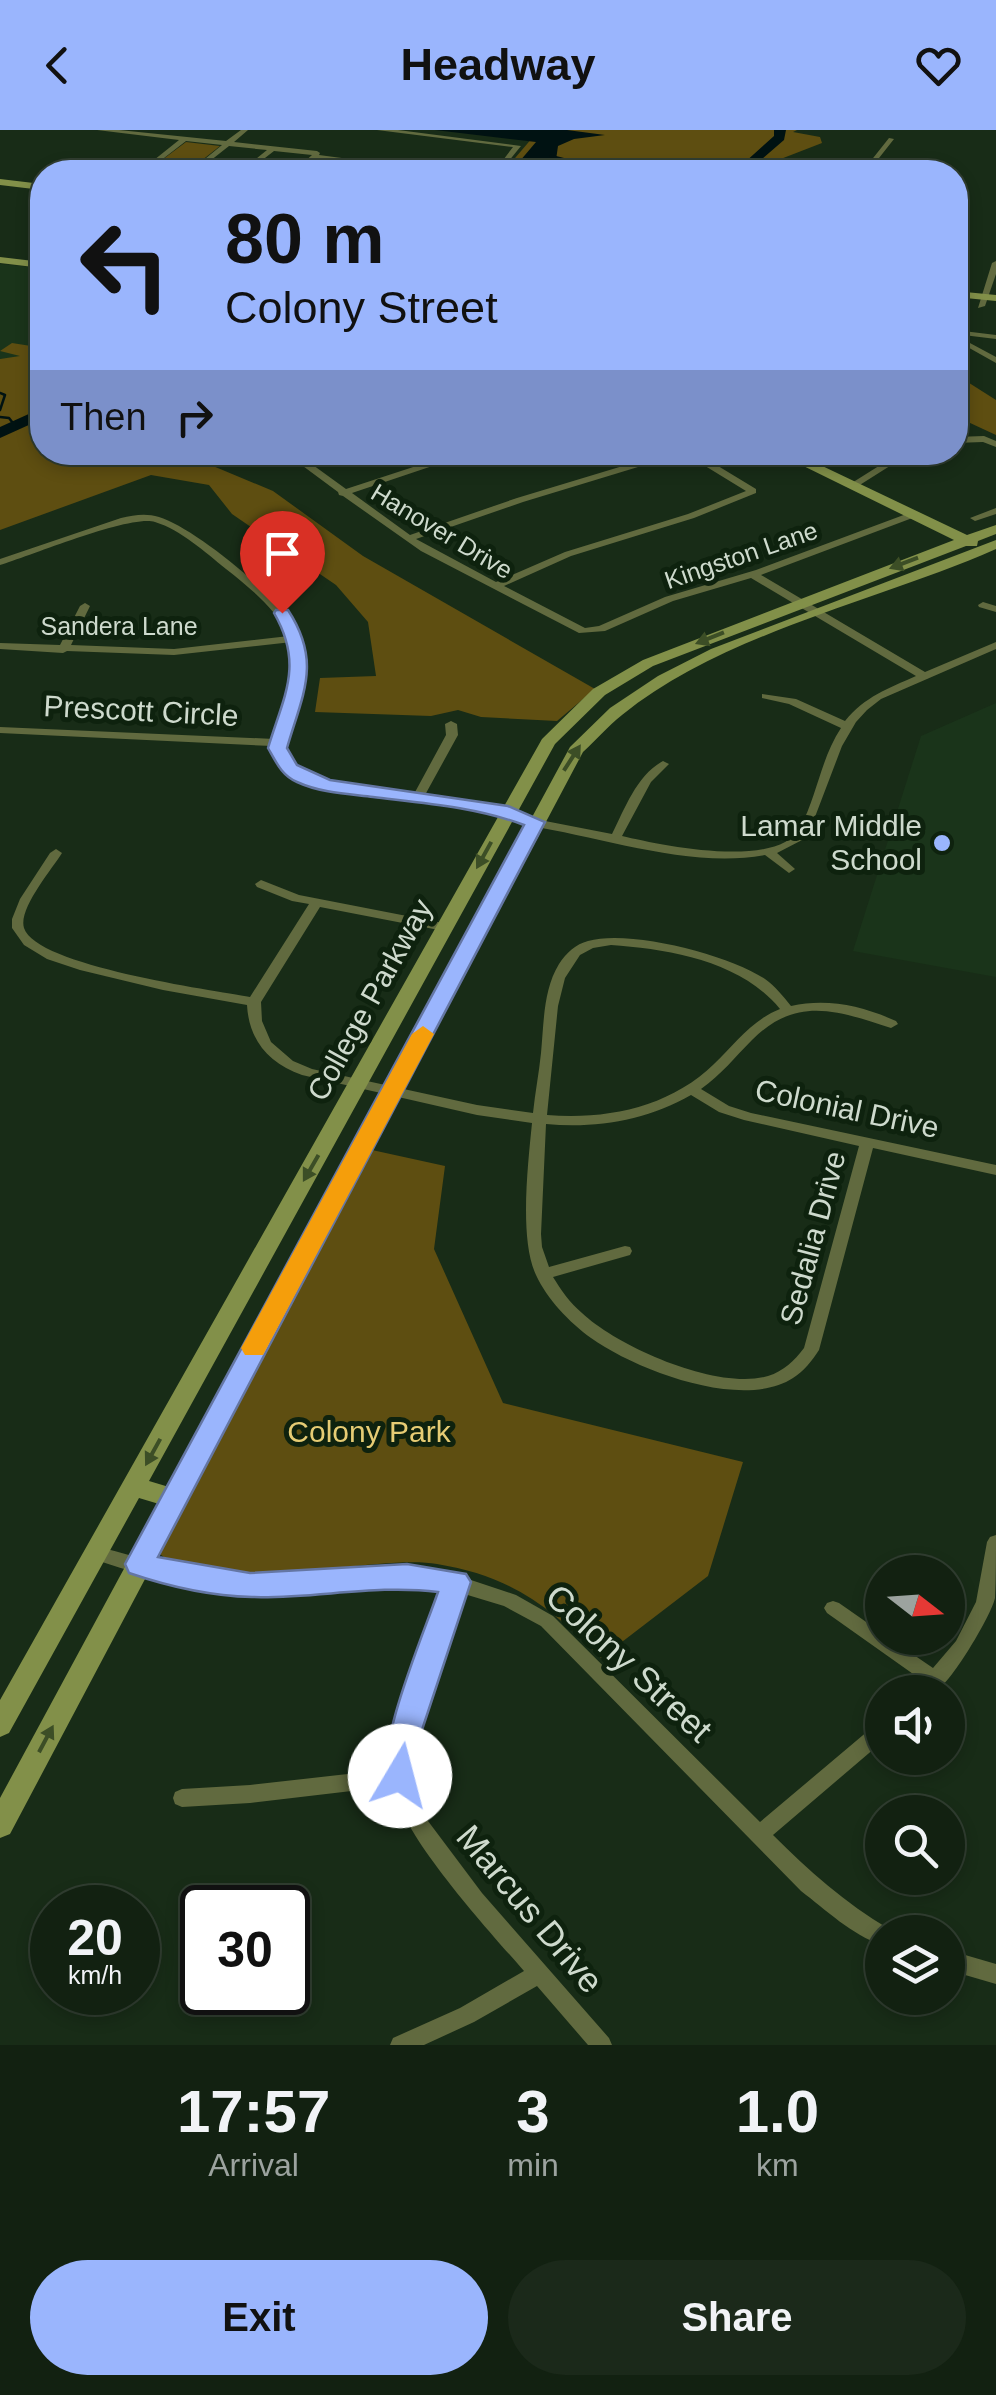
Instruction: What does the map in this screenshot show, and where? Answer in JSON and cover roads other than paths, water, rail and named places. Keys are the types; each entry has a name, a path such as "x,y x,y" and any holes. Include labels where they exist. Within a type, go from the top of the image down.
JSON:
{"main road":[{"path":"0,182 30,186"},
{"path":"0,191 30,195"},
{"path":"0,260 30,263"},
{"path":"987,300 996,307"},
{"path":"808,465 965,540 992,549"},
{"name":"College Parkway","path":"0,1725 548,742 600,692 648,663 996,529"},
{"name":"College Parkway","path":"0,1825 576,750 639,692 692,664 992,549"},
{"path":"260,1259 296,1269"},
{"path":"198,1370 237,1379"},
{"path":"133,1487 174,1498"}],"street":[{"path":"100,130 318,154 310,160"},
{"path":"207,160 245,130"},
{"path":"380,130 519,147 508,160"},
{"path":"874,160 890,138"},
{"path":"158,160 185,139"},
{"path":"258,160 272,148"},
{"path":"314,157 338,160"},
{"path":"987,300 996,263"},
{"path":"968,335 996,336"},
{"path":"968,342 996,360"},
{"path":"968,440 984,439 996,444"},
{"name":"Hanover Drive","path":"305,465 410,538 494,587 583,631"},
{"path":"342,493 429,465"},
{"path":"410,538 640,465"},
{"path":"494,587 568,554 691,516 753,491 707,465"},
{"path":"852,486 887,465"},
{"path":"975,518 996,512"},
{"name":"Kingston Lane","path":"583,631 601,629 669,599 752,574 912,515"},
{"path":"0,562 130,519 161,520 263,593 282,613 297,638 298,680 277,754 302,778 416,799 434,808 505,816 722,858 747,858 768,852 792,842 804,831 844,725 877,697 996,646"},
{"path":"752,574 924,676"},
{"path":"63,650 85,606"},
{"path":"983,606 996,610"},
{"name":"Sandera Lane","path":"0,646 174,652 297,638"},
{"path":"766,696 792,702 844,725"},
{"path":"416,799 452,735 450,724"},
{"name":"Prescott Circle","path":"0,730 279,742"},
{"path":"616,837 646,780 663,764"},
{"path":"56,852 20,914 18,928 24,942 39,953 75,966 254,1002"},
{"path":"768,852 789,869"},
{"path":"260,884 317,902 444,927"},
{"path":"317,902 254,1002 254,1021 260,1037 280,1058 313,1073 393,1091 539,1118 601,1120 630,1115 691,1089 711,1075 759,1027 788,1011 843,1008 891,1024"},
{"name":"Sedalia Drive","path":"788,1011 758,979 722,963 615,941 580,947 571,956 549,1005 548,1058 539,1118 534,1244 543,1274 576,1318 650,1365 733,1386 756,1387 791,1374 811,1350 867,1143"},
{"name":"Colonial Drive","path":"691,1089 724,1110 749,1118 996,1170"},
{"path":"543,1274 625,1251"},
{"path":"940,1675 962,1646 984,1604 996,1542"},
{"name":"Colony Street","path":"96,1553 184,1576 250,1585 407,1576 456,1582 499,1594 548,1621 808,1884 865,1926"},
{"name":"Marcus Drive","path":"456,1582 400,1748 400,1776 415,1818 475,1900 602,2045"},
{"path":"832,1608 916,1675"},
{"path":"760,1834 865,1745"},
{"path":"182,1798 400,1776"},
{"path":"965,1965 996,1974"},
{"path":"400,2045 467,2016 539,1972"}],"waterway":[{"path":"754,160 780,137 780,130"},
{"path":"551,156 567,160"},
{"path":"0,393 5,395 0,410"},
{"path":"0,417 9,418 16,427"},
{"path":"0,433 30,419"}],"place":[{"name":"Lamar Middle School","path":"942,843"}],"park label":[{"name":"Colony Park","path":"369,1432"}]}
